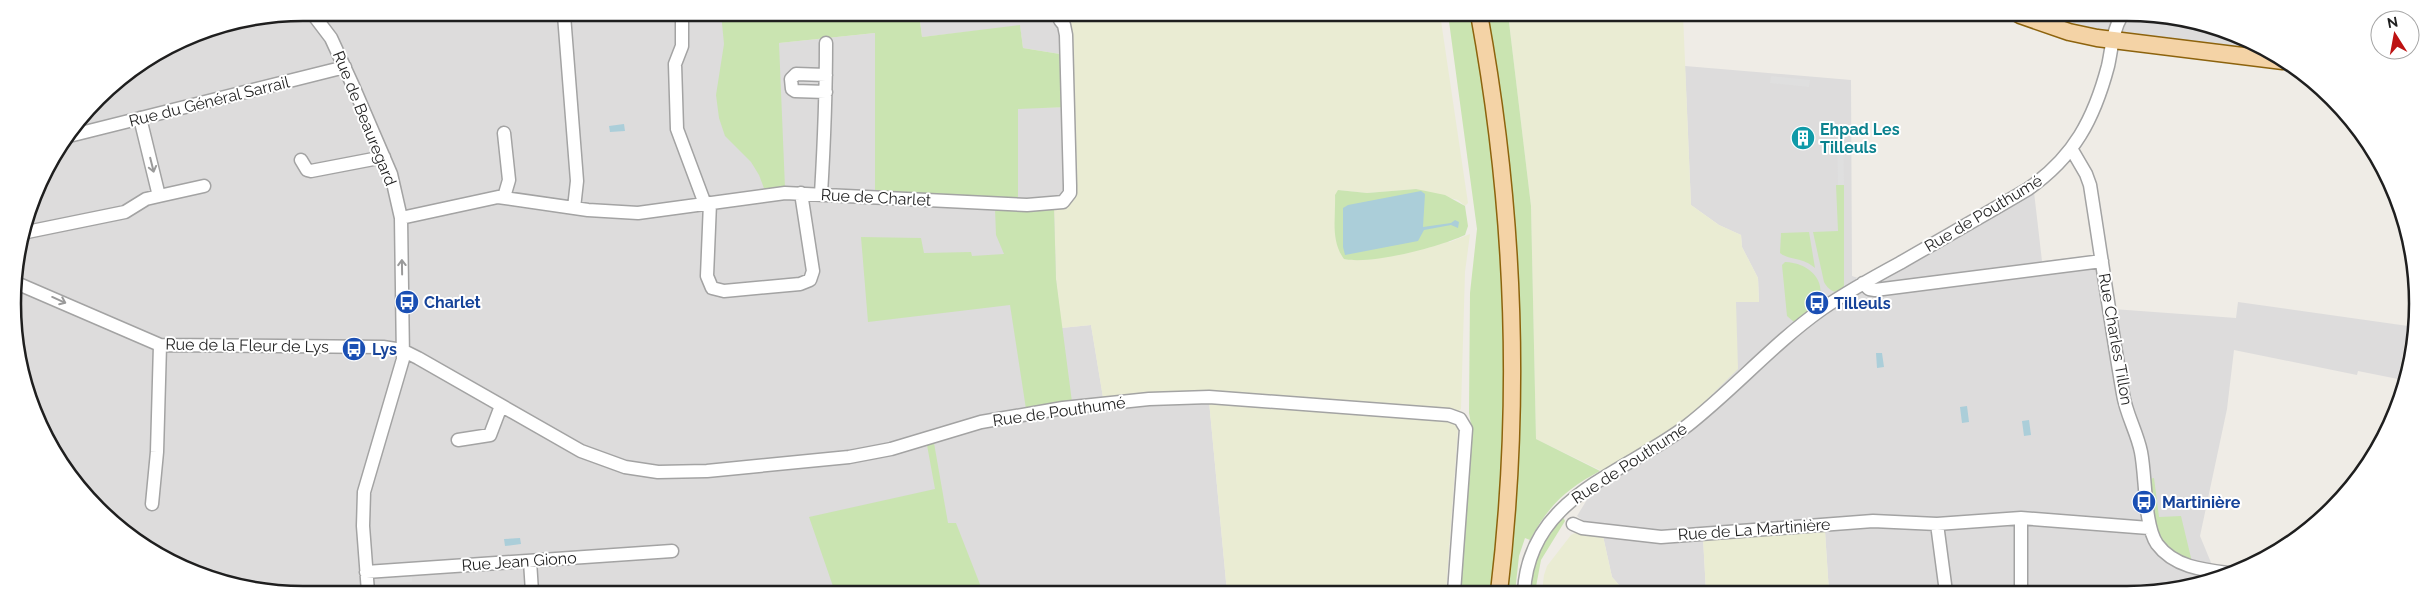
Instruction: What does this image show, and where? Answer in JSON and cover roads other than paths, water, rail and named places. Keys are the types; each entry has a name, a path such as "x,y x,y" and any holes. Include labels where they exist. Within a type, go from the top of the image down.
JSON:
{"main road":[{"path":"1480,21 1498,133 1511,291 1510,452 1507,516 1499,586"},
{"path":"2038,21 2070,32 2112,39 2268,59"}],"street":[{"name":"Rue de Beauregard","path":"319,21 331,38 345,67 384,157 393,179 401,218 401,370 364,492 363,526 367,586"},
{"path":"564,21 577,181 574,208"},
{"path":"682,21 682,46 675,64 676,129 708,204 707,276 712,288 724,290 800,284 810,280 814,271 801,193"},
{"name":"Rue de Charlet","path":"401,218 487,198 504,197 574,208 644,213 768,195 801,193 1028,205 1054,204 1066,200 1070,193 1065,29 1061,21"},
{"name":"Rue de Pouthumé","path":"1525,586 1530,563 1540,536 1556,515 1571,500 1589,486 1678,432 1805,322 1863,284 2043,179 2072,150 2086,127 2097,101 2108,65 2112,39 2118,21"},
{"path":"821,194 826,92 826,43"},
{"name":"Rue du Général Sarrail","path":"79,134 345,67"},
{"path":"826,75 796,74 791,79 794,91 826,92"},
{"path":"140,118 159,196"},
{"path":"504,132 509,180 504,197"},
{"name":"Rue Charles Tillon","path":"2072,150 2090,185 2122,393 2140,449 2144,469 2149,528 2159,546 2176,561 2197,568 2217,571"},
{"path":"301,160 307,170 311,171 384,157"},
{"path":"31,231 125,212 146,200 204,186"},
{"path":"1863,284 1869,289 1875,290 2102,261"},
{"name":"Rue de la Fleur de Lys","path":"22,285 160,345 383,347 402,350"},
{"path":"152,504 157,452 160,345"},
{"name":"Rue de Pouthumé","path":"402,350 564,443 601,459 635,469 672,472 707,471 849,457 891,449 981,422 1062,408 1149,399 1209,397 1449,415 1460,418 1466,429 1454,586"},
{"path":"458,440 490,435 500,406"},
{"path":"2021,518 2021,586"},
{"name":"Rue de La Martinière","path":"1573,524 1582,528 1661,537 1873,521 1937,524 2021,518 2149,528"},
{"path":"1937,524 1945,586"},
{"name":"Rue Jean Giono","path":"366,572 672,551"},
{"path":"530,561 532,586"}],"water":[{"path":"624,124 625,131 610,132 609,126"},
{"path":"1421,191 1425,194 1423,227 1451,223 1455,220 1459,222 1458,228 1451,225 1424,230 1418,241 1345,255 1343,247 1343,208 1348,205"},
{"path":"1876,353 1882,353 1884,367 1877,368"},
{"path":"1967,406 1969,422 1962,423 1960,407"},
{"path":"2029,420 2031,435 2024,436 2022,421"},
{"path":"520,538 521,544 505,546 504,539"}],"place":[{"name":"Ehpad Les Tilleuls","path":"1803,138"},
{"name":"Charlet","path":"407,302"},
{"name":"Tilleuls","path":"1817,303"},
{"name":"Lys","path":"354,349"},
{"name":"Martinière","path":"2144,502"}]}
